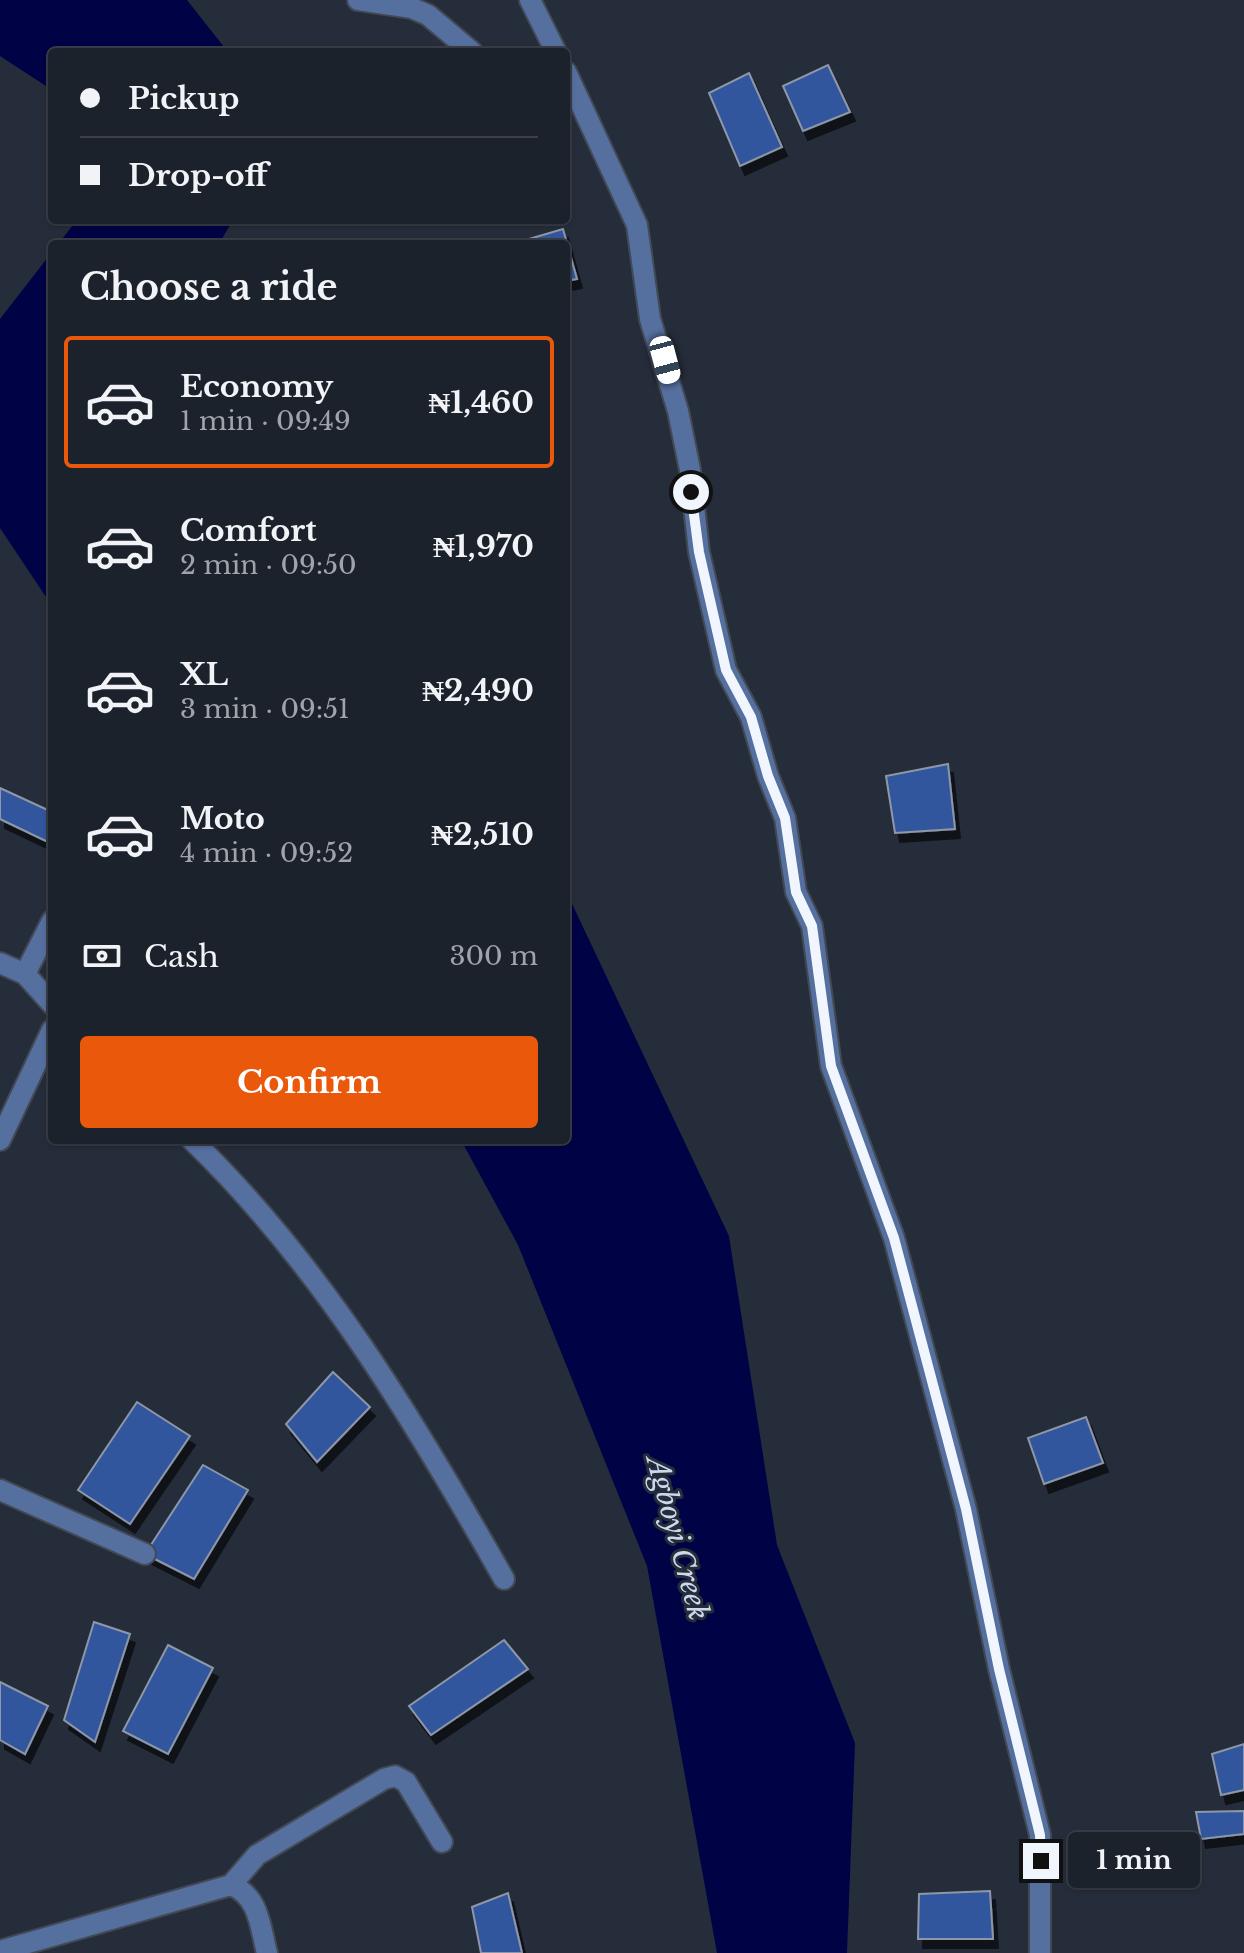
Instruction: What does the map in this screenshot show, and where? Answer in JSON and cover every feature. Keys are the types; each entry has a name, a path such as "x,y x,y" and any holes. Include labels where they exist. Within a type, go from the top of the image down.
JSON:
{"street":[{"path":"358,0 428,15 467,48"},
{"path":"530,0 554,48"},
{"path":"570,87 637,225 650,319 678,411 690,470 699,552 726,670 751,717 768,776 785,818 796,892 812,926 831,1066 894,1238 966,1509 999,1669 1040,1835 1040,1953"},
{"path":"25,974 48,929"},
{"path":"0,963 25,974 48,1000"},
{"path":"0,1140 48,1038"},
{"path":"196,1144 247,1194 328,1293 433,1453 504,1579"},
{"path":"0,1490 145,1554"},
{"path":"0,1951 231,1885 257,1855 384,1779 395,1776 406,1782 442,1842"},
{"path":"231,1885 247,1891 254,1904 267,1953"}],"water":[{"path":"0,0 187,0 225,48 48,48 48,87 0,56"},
{"path":"74,224 231,224 221,240 61,240"},
{"path":"48,257 48,600 0,528 0,319"},
{"name":"Agboyi Creek","path":"570,899 729,1236 777,1545 855,1743 847,1953 717,1953 647,1566 518,1245 463,1144 570,1144"}],"building":[{"path":"828,65 850,112 803,131 783,86"},
{"path":"749,73 782,147 740,166 709,93"},
{"path":"563,229 566,240 526,240"},
{"path":"570,254 577,279 570,280"},
{"path":"948,764 955,829 895,833 886,776"},
{"path":"0,788 48,810 48,842 0,819"},
{"path":"333,1372 370,1407 317,1462 286,1424"},
{"path":"137,1402 190,1436 130,1524 78,1490"},
{"path":"1086,1417 1103,1463 1044,1484 1028,1438"},
{"path":"203,1465 248,1490 194,1579 145,1554"},
{"path":"94,1622 130,1634 95,1742 64,1720"},
{"path":"504,1640 528,1669 431,1735 409,1706"},
{"path":"168,1645 213,1668 168,1754 123,1731"},
{"path":"0,1682 48,1706 25,1754 0,1740"},
{"path":"1244,1744 1244,1790 1221,1795 1212,1754"},
{"path":"1244,1811 1244,1834 1201,1839 1196,1812"},
{"path":"990,1891 993,1939 918,1939 919,1894"},
{"path":"508,1893 522,1953 481,1953 472,1907"}],"route":[{"path":"691,492 699,552 726,670 751,717 768,776 785,818 796,892 812,926 831,1066 894,1238 966,1509 999,1669 1040,1835 1041,1861"}]}
